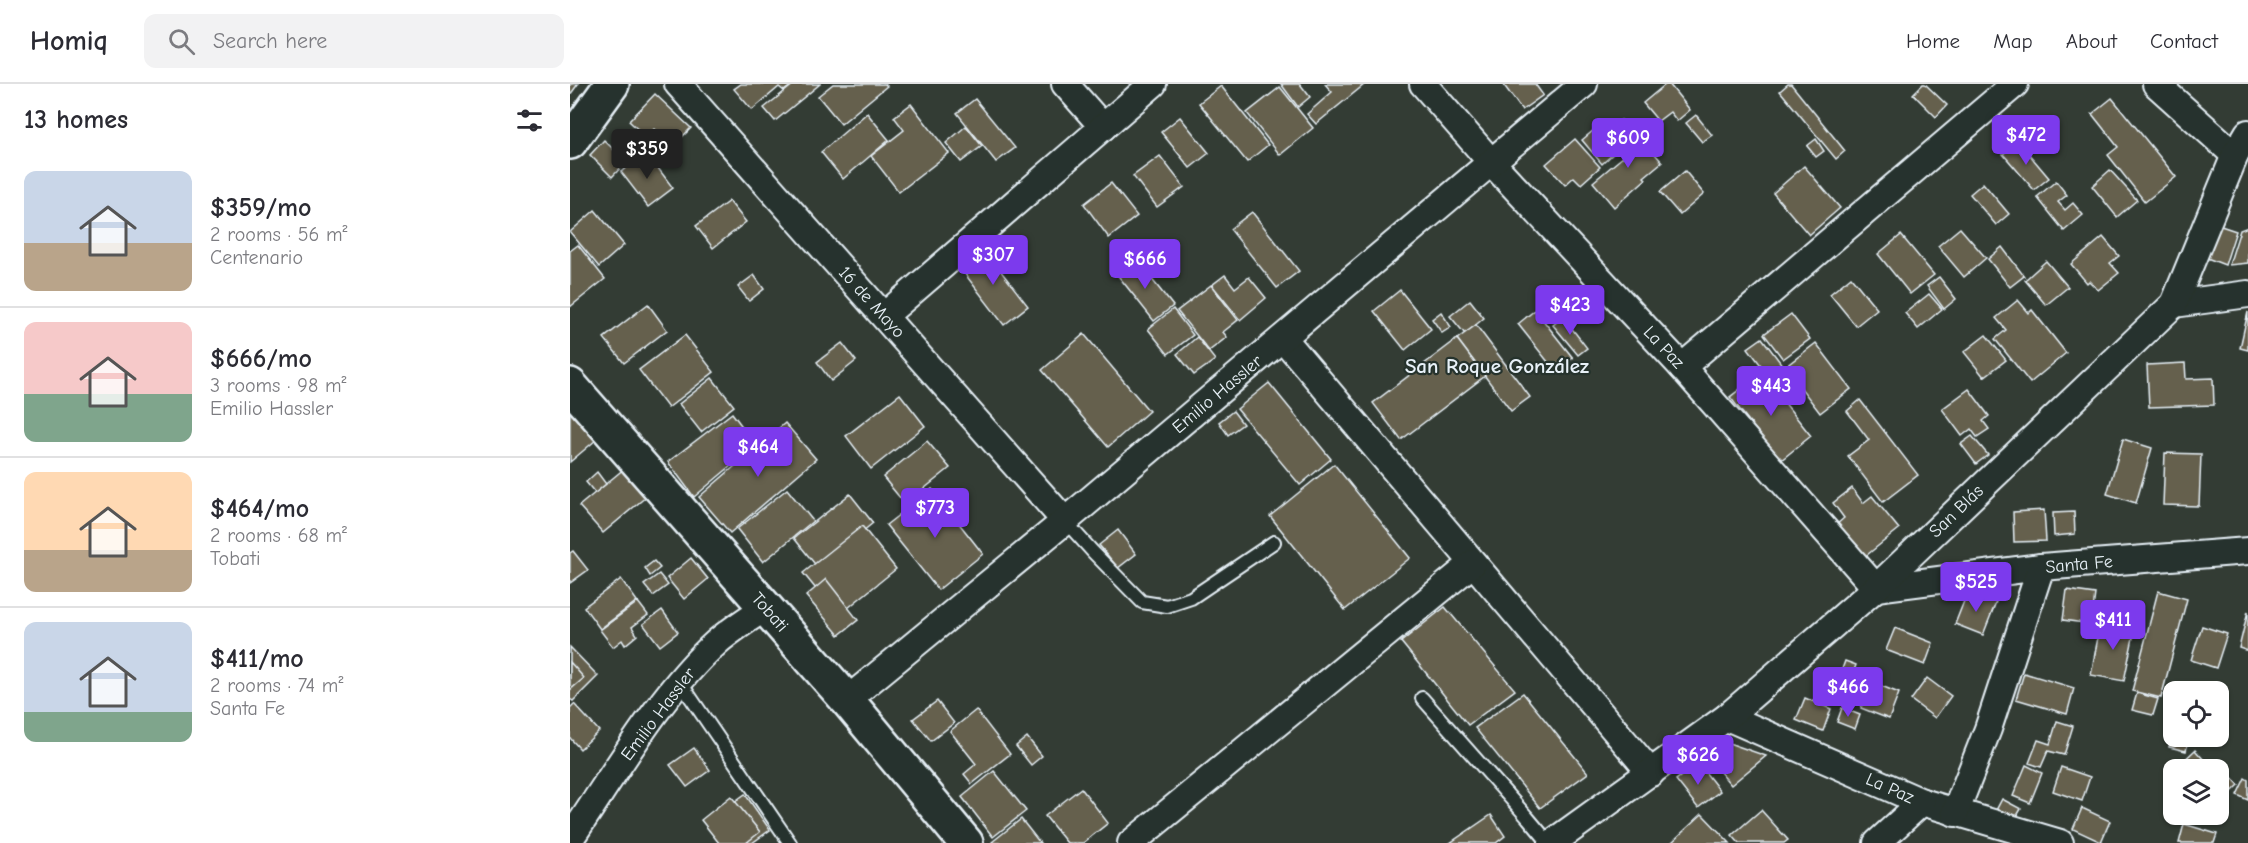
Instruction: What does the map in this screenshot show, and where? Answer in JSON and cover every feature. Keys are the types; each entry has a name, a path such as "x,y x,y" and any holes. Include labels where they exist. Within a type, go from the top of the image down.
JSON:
{"street":[{"path":"570,142 612,84"},
{"name":"16 de Mayo","path":"678,84 1065,520"},
{"path":"1065,84 1103,127"},
{"path":"884,316 1153,84"},
{"name":"La Paz","path":"1423,84 1492,163 1682,367 1876,588"},
{"name":"Emilio Hassler","path":"847,700 1283,338 1584,84"},
{"path":"1682,367 2015,84"},
{"path":"2156,84 2235,155"},
{"name":"San Blás","path":"1550,843 1727,717 1876,588 2174,304 2235,155 2248,133"},
{"path":"2174,304 2248,294"},
{"path":"1283,338 1651,773"},
{"name":"Tobati","path":"570,386 847,700 966,843"},
{"name":"Santa Fe","path":"1876,588 2041,567 2248,551"},
{"path":"1131,843 1473,562"},
{"path":"1955,813 1988,729 2041,567"},
{"name":"Emilio Hassler","path":"570,839 650,720 680,682 717,641 766,607"},
{"name":"La Paz","path":"1727,717 1922,802 2060,843"},
{"path":"1877,843 1922,802"}],"lane":[{"path":"1065,520 1142,602 1167,606 1191,598 1274,542"},
{"path":"680,682 790,843"},
{"path":"1422,698 1550,843"}],"building":[{"path":"570,84 578,84 570,95"},
{"path":"741,84 793,84 784,91 779,87 752,110 734,89"},
{"path":"794,84 820,84 775,121 764,108"},
{"path":"833,84 885,84 887,86 841,124 818,96"},
{"path":"1281,84 1300,84 1310,97 1298,107"},
{"path":"1325,84 1365,84 1316,124 1307,114 1332,92"},
{"path":"1503,84 1535,84 1543,95 1522,110"},
{"path":"1669,84 1690,110 1677,121 1670,112 1658,121 1643,103"},
{"path":"1791,84 1845,151 1836,159 1780,91"},
{"path":"1923,84 1947,105 1936,117 1913,94"},
{"path":"1221,86 1268,145 1247,162 1199,103"},
{"path":"1280,87 1313,128 1280,155 1247,113"},
{"path":"655,94 691,128 672,147 654,129 646,137 629,121"},
{"path":"2112,98 2176,177 2145,202 2108,155 2118,147 2092,114"},
{"path":"975,99 1015,148 996,162 957,113"},
{"path":"911,104 949,153 899,192 871,156 904,130 894,117"},
{"path":"867,113 889,140 843,179 821,152"},
{"path":"1696,115 1712,135 1702,142 1686,123"},
{"path":"1180,117 1209,153 1190,168 1161,132"},
{"path":"1621,120 1630,130 1616,142 1607,132"},
{"path":"966,126 982,146 961,162 946,143"},
{"path":"1594,130 1614,153 1602,164 1582,140"},
{"path":"1634,130 1662,162 1614,207 1593,182 1624,156 1616,146"},
{"path":"1575,139 1600,167 1581,184 1574,177 1565,185 1546,164"},
{"path":"1816,139 1824,151 1816,157 1807,146"},
{"path":"604,140 626,162 612,177 590,155"},
{"path":"2018,141 2049,178 2034,190 2003,154"},
{"path":"646,152 673,188 648,207 621,172"},
{"path":"1160,156 1184,187 1157,207 1133,176"},
{"path":"1804,166 1840,208 1809,235 1773,193"},
{"path":"2110,170 2137,200 2117,217 2092,186"},
{"path":"1685,171 1704,194 1680,215 1660,192"},
{"path":"2056,181 2067,195 2058,202 2065,210 2073,203 2083,215 2064,231 2037,197"},
{"path":"1111,183 1137,216 1109,238 1084,204"},
{"path":"1983,183 2009,214 1996,225 1970,194"},
{"path":"729,201 746,222 713,248 696,226"},
{"path":"595,210 624,245 599,267 570,232"},
{"path":"1252,212 1299,271 1277,288 1230,229"},
{"path":"2218,225 2236,231 2225,265 2207,258"},
{"path":"2248,227 2248,263 2229,265 2240,230"},
{"path":"1960,228 1986,258 1964,277 1938,246"},
{"path":"1901,235 1934,275 1910,294 1878,254"},
{"path":"2103,237 2119,256 2110,263 2119,273 2098,290 2089,281 2087,283 2071,264"},
{"path":"578,245 605,279 570,307 570,251"},
{"path":"982,247 1028,306 1004,325 958,265"},
{"path":"2002,247 2024,276 2010,287 1988,259"},
{"path":"1135,258 1173,306 1154,321 1116,273"},
{"path":"2046,261 2068,287 2046,305 2025,280"},
{"path":"754,275 764,289 749,301 738,287"},
{"path":"1225,275 1235,288 1249,277 1266,298 1240,320 1212,285"},
{"path":"1851,277 1877,309 1856,326 1830,294"},
{"path":"1939,277 1956,299 1944,309 1927,286"},
{"path":"1211,285 1238,320 1223,332 1227,337 1209,351 1177,311"},
{"path":"1400,290 1431,329 1405,350 1374,311"},
{"path":"1929,294 1942,309 1918,329 1905,313"},
{"path":"1470,300 1484,318 1465,334 1450,316"},
{"path":"2018,300 2029,313 2032,310 2066,353 2030,383 1995,339 2006,330 1996,318"},
{"path":"648,304 667,330 624,363 604,338"},
{"path":"1173,309 1193,335 1168,354 1148,329"},
{"path":"1535,310 1573,358 1556,372 1518,324"},
{"path":"1441,312 1451,327 1442,333 1432,319"},
{"path":"2248,312 2248,350 2240,348"},
{"path":"1791,314 1810,339 1783,359 1764,334"},
{"path":"1563,317 1587,348 1578,355 1553,325"},
{"path":"1476,325 1530,397 1511,411 1457,339"},
{"path":"1084,334 1149,411 1108,447 1042,370"},
{"path":"685,335 714,372 668,408 639,370"},
{"path":"1986,335 2006,360 1984,377 1964,352"},
{"path":"1197,337 1215,360 1194,375 1177,354"},
{"path":"1762,338 1783,366 1775,372 1784,383 1778,388 1748,348"},
{"path":"1457,339 1485,376 1401,440 1373,403"},
{"path":"842,343 856,361 831,381 817,362"},
{"path":"1816,343 1851,389 1820,413 1785,367"},
{"path":"2185,363 2186,379 2213,378 2214,405 2149,407 2147,365"},
{"path":"1761,373 1811,436 1780,461 1730,397"},
{"path":"712,378 734,406 701,432 679,404"},
{"path":"1269,383 1331,459 1300,485 1237,409"},
{"path":"1969,389 1989,416 1983,421 1989,429 1977,437 1971,429 1962,436 1942,409"},
{"path":"900,394 925,426 871,469 846,436"},
{"path":"1860,400 1918,475 1883,502 1848,456 1869,440 1847,411"},
{"path":"572,411 596,440 570,462 570,413"},
{"path":"1233,411 1243,424 1228,435 1219,422"},
{"path":"732,413 756,445 694,497 668,462"},
{"path":"785,423 816,459 730,533 699,497"},
{"path":"1972,436 1988,455 1976,464 1961,444"},
{"path":"2123,439 2152,448 2136,503 2107,494"},
{"path":"927,441 950,468 905,504 883,477"},
{"path":"2165,453 2201,454 2199,506 2163,505"},
{"path":"1334,464 1410,558 1345,610 1270,516"},
{"path":"625,468 647,496 603,533 579,506"},
{"path":"597,472 606,484 595,493 586,482"},
{"path":"1852,488 1863,503 1872,496 1899,529 1862,559 1836,525 1844,518 1833,503"},
{"path":"787,489 813,521 763,562 737,529"},
{"path":"932,489 983,554 938,590 886,525"},
{"path":"850,494 873,523 818,568 794,538"},
{"path":"2044,510 2046,541 2014,542 2013,512"},
{"path":"2074,512 2075,534 2054,536 2053,513"},
{"path":"862,526 896,569 838,616 803,573"},
{"path":"1118,530 1136,554 1118,568 1099,545"},
{"path":"573,551 588,570 570,583 570,553"},
{"path":"691,558 708,579 684,599 667,578"},
{"path":"654,561 660,568 650,576 645,568"},
{"path":"659,574 668,585 653,596 644,585"},
{"path":"621,579 637,601 600,629 584,607"},
{"path":"826,579 858,620 839,635 806,596"},
{"path":"2067,590 2095,594 2091,624 2063,620"},
{"path":"1968,591 1996,602 1983,635 1955,624"},
{"path":"2158,591 2187,599 2165,681 2163,681 2161,698 2132,691"},
{"path":"638,602 648,615 632,627 637,635 625,645 622,640 613,647 600,630"},
{"path":"1445,607 1515,690 1468,725 1401,642"},
{"path":"662,610 678,632 660,646 643,624"},
{"path":"2248,611 2248,651 2239,648"},
{"path":"2101,621 2135,628 2124,681 2091,675"},
{"path":"2202,626 2227,634 2216,668 2191,660"},
{"path":"1895,628 1933,643 1925,665 1886,650"},
{"path":"570,647 598,676 573,701 570,699"},
{"path":"1845,661 1856,665 1849,684 1838,680"},
{"path":"570,662 584,678 570,690"},
{"path":"2024,673 2074,688 2067,714 2016,699"},
{"path":"1927,678 1951,696 1935,718 1911,700"},
{"path":"1871,682 1899,693 1889,719 1861,708"},
{"path":"1523,693 1588,773 1540,808 1475,728"},
{"path":"2137,693 2158,699 2153,715 2132,710"},
{"path":"1805,698 1831,709 1823,731 1796,720"},
{"path":"937,701 954,723 931,741 913,719"},
{"path":"574,704 599,731 580,749 570,738 570,708"},
{"path":"1842,708 1860,715 1855,729 1837,722"},
{"path":"976,710 1010,754 972,784 964,774 976,764 950,731"},
{"path":"2057,721 2073,726 2064,755 2048,751 2041,767 2029,763 2038,740 2050,744"},
{"path":"1027,737 1042,756 1031,765 1016,746"},
{"path":"1720,740 1766,756 1731,785 1703,752"},
{"path":"2169,747 2187,747 2186,751"},
{"path":"694,748 710,770 687,787 670,765"},
{"path":"2195,750 2203,759 2186,759"},
{"path":"1698,763 1720,791 1698,808 1676,780"},
{"path":"2026,765 2042,773 2030,803 2013,796"},
{"path":"2061,767 2090,777 2082,801 2053,791"},
{"path":"994,771 1026,811 993,837 962,797"},
{"path":"2229,775 2239,785 2229,795"},
{"path":"2245,778 2248,780 2248,800 2237,795"},
{"path":"1081,788 1108,823 1083,843 1067,843 1045,816"},
{"path":"745,794 770,830 752,843 735,843 715,816"},
{"path":"731,796 760,832 746,843 719,843 701,820"},
{"path":"2002,799 2021,809 2011,826 1993,816"},
{"path":"2082,808 2110,821 2101,842 2073,829"},
{"path":"1761,810 1788,840 1784,843 1739,843 1732,835"},
{"path":"1702,814 1730,843 1671,843"},
{"path":"1491,815 1505,836 1496,843 1450,843"},
{"path":"1021,819 1040,843 992,842"},
{"path":"2184,825 2217,834 2214,843 2179,843"}],"district":[{"name":"San Roque González","path":"1497,366"}]}
